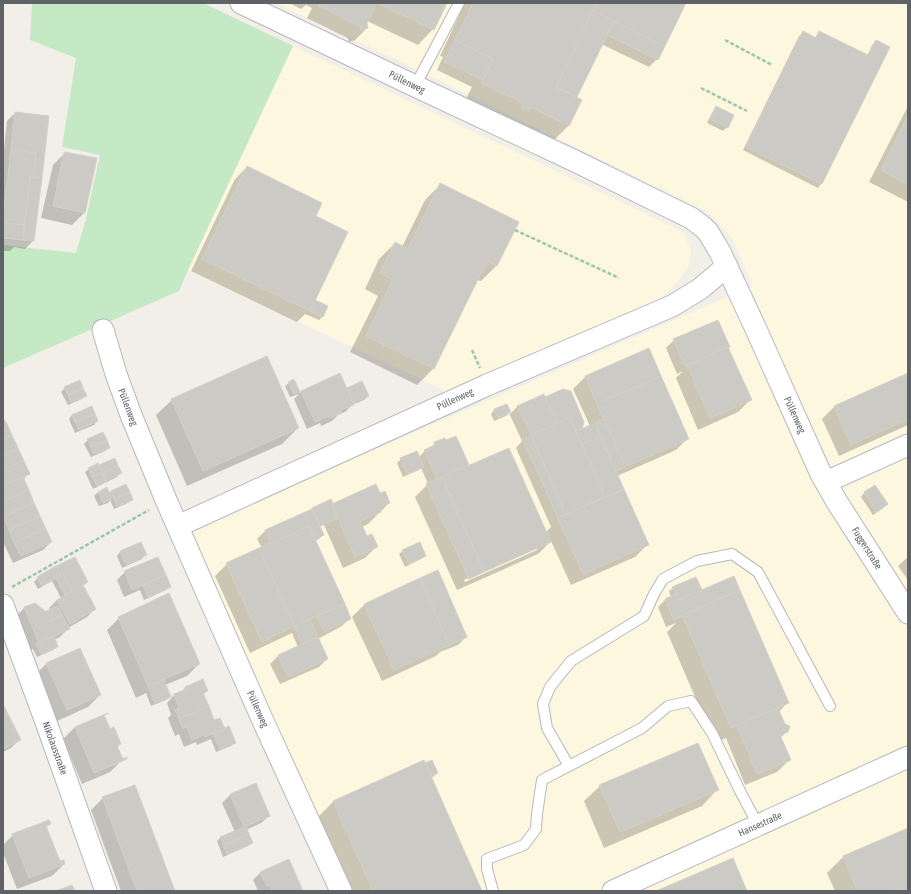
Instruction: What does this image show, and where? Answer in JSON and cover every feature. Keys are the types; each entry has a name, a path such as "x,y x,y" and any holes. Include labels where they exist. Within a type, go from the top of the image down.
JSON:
{"street":[{"name":"Püllenweg","path":"241,3 577,162 691,218 703,227 708,232 727,266 826,482"},
{"name":"Püllenweg","path":"178,526 487,385 672,306 700,289 727,266"},
{"name":"Püllenweg","path":"103,330 128,408 166,500 263,721 341,891"},
{"path":"826,482 908,445"},
{"name":"Fuggerstraße","path":"826,482 837,502 908,613"},
{"name":"Nikolausstraße","path":"6,597 47,725 106,891"},
{"name":"Hansestraße","path":"613,891 908,757"}],"lane":[{"path":"415,86 459,3"},
{"path":"570,766 547,728 543,704 550,687 571,661 644,616 663,579 697,561 732,554 758,572 830,706"},
{"path":"494,891 487,869 487,859 524,846 536,829 542,780 642,728 668,706 691,701 712,733 758,825"}],"path":[{"path":"725,40 772,65"},
{"path":"701,88 747,111"},
{"path":"515,230 620,278"},
{"path":"6,597 166,500"}],"shaded area":[{"path":"276,3 900,3 908,7 908,891 349,891 188,530 753,286 731,237 708,212 412,67"},
{"path":"293,46 682,231 691,249 690,263 679,280 661,298 446,391 188,270"}],"green space":[{"path":"32,3 203,3 293,46 179,291 3,368 3,245 76,253 86,219 100,155 62,147 76,58 30,40"}],"building":[{"path":"320,3 376,3 367,23 368,28 361,30 360,26 319,6"},
{"path":"378,3 447,3 434,30"},
{"path":"473,3 597,3 556,87 582,100 569,126 531,107 529,112 521,108 523,103 482,83 493,59 455,40"},
{"path":"597,3 686,3 665,46 593,11"},
{"path":"593,11 614,21 577,97 556,87"},
{"path":"614,21 665,46 658,60 607,35"},
{"path":"803,31 816,38 819,31 868,55 876,40 890,47 822,184 746,147"},
{"path":"455,40 493,59 483,80 444,62"},
{"path":"716,106 734,115 728,128 710,119"},
{"path":"15,112 49,116 42,178 33,177 36,153 11,150"},
{"path":"908,116 908,184 881,170"},
{"path":"11,150 36,153 33,177 30,177 24,225 3,223"},
{"path":"64,152 97,158 85,213 53,206"},
{"path":"247,166 322,203 316,216 348,232 310,311 202,259"},
{"path":"30,177 42,178 34,241 23,240"},
{"path":"440,183 519,222 497,266 487,261 434,369 366,336 393,280 380,273 395,242 408,249"},
{"path":"3,223 24,225 23,240 3,238"},
{"path":"315,300 328,306 323,317 310,311"},
{"path":"718,320 730,347 685,366 673,339"},
{"path":"728,347 752,400 710,418 687,365"},
{"path":"649,348 661,376 597,404 585,376"},
{"path":"267,356 299,428 203,471 171,399"},
{"path":"340,373 354,405 340,410 342,413 329,418 328,416 315,422 301,391"},
{"path":"908,373 908,419 851,445 834,406"},
{"path":"661,376 689,439 625,467 597,404"},
{"path":"294,379 300,392 294,394 288,382"},
{"path":"80,380 83,388 68,395 64,387"},
{"path":"362,381 369,396 353,403 347,388"},
{"path":"83,388 87,396 71,402 68,395"},
{"path":"563,389 571,391 584,422 582,429 576,431 570,418 557,424 545,397"},
{"path":"544,394 557,424 531,435 517,406"},
{"path":"507,404 511,412 498,418 494,409"},
{"path":"92,406 95,414 75,422 72,415"},
{"path":"95,414 98,421 79,430 75,422"},
{"path":"570,418 605,497 566,515 531,435"},
{"path":"604,419 625,467 616,471 595,423"},
{"path":"6,422 12,435 3,439 3,423"},
{"path":"595,423 600,436 582,444 576,431"},
{"path":"103,432 107,440 91,447 87,439"},
{"path":"12,435 18,448 3,455 3,439"},
{"path":"531,435 566,515 558,518 523,439"},
{"path":"456,436 469,465 437,479 424,450 435,445 434,442 445,438 446,440"},
{"path":"600,436 624,489 605,497 582,444"},
{"path":"107,440 110,448 94,454 91,447"},
{"path":"18,448 24,461 3,470 3,455"},
{"path":"509,448 551,542 484,572 442,477"},
{"path":"417,451 424,467 407,474 400,458"},
{"path":"115,458 118,466 102,473 99,465"},
{"path":"24,461 30,474 3,486 3,470"},
{"path":"98,463 102,473 92,477 88,468"},
{"path":"118,466 122,473 106,481 102,473"},
{"path":"102,473 106,482 97,486 92,477"},
{"path":"23,477 29,490 3,501 3,486"},
{"path":"442,477 484,572 469,579 426,484"},
{"path":"126,484 130,492 114,499 111,491"},
{"path":"376,484 380,493 385,491 390,503 379,507 381,512 360,521 367,536 372,534 378,547 355,557 332,504"},
{"path":"875,485 888,504 877,512 864,492"},
{"path":"107,487 112,499 103,503 98,492"},
{"path":"624,489 649,545 583,574 558,518"},
{"path":"29,490 34,503 3,517 3,501"},
{"path":"130,492 133,500 117,506 114,499"},
{"path":"331,499 338,518 320,526 312,508"},
{"path":"34,503 40,516 9,530 3,517"},
{"path":"312,509 324,535 315,539 303,513"},
{"path":"303,513 309,526 271,544 265,530"},
{"path":"40,516 46,529 14,543 9,530"},
{"path":"309,526 345,604 294,626 259,548"},
{"path":"46,529 52,542 21,556 14,543"},
{"path":"141,542 147,555 126,565 120,551"},
{"path":"420,542 426,556 409,564 402,550"},
{"path":"259,548 294,626 262,642 226,563"},
{"path":"75,557 88,582 72,591 63,574 61,575 56,566"},
{"path":"158,557 166,575 132,590 124,571"},
{"path":"56,566 61,575 42,586 37,577"},
{"path":"438,570 467,637 449,645 420,578"},
{"path":"63,574 72,591 65,595 56,578"},
{"path":"166,575 171,587 148,597 143,585"},
{"path":"734,576 740,590 682,615 683,616 674,620 665,599 675,594 678,600"},
{"path":"696,577 702,590 678,600 672,587"},
{"path":"420,578 449,645 394,670 364,604"},
{"path":"83,585 96,609 70,624 57,600"},
{"path":"740,590 789,703 731,728 682,615"},
{"path":"169,593 200,664 148,686 118,617"},
{"path":"35,603 49,614 52,620 62,615 70,629 39,643 24,607"},
{"path":"345,604 351,619 324,632 316,616"},
{"path":"58,606 62,615 52,620 46,611"},
{"path":"310,619 318,637 302,644 294,626"},
{"path":"54,636 58,647 41,654 36,644"},
{"path":"318,637 328,659 288,677 278,655"},
{"path":"80,648 101,695 67,710 46,663"},
{"path":"203,679 208,691 203,693 209,706 179,719 175,710 179,708 174,694 185,690 185,687"},
{"path":"164,680 171,697 155,703 148,686"},
{"path":"3,704 12,722 3,726"},
{"path":"209,706 214,720 220,718 225,729 205,737 204,735 192,740 187,727 183,728 179,719"},
{"path":"778,708 785,724 790,726 788,732 780,735 791,760 757,774 737,725"},
{"path":"108,713 104,715 110,729 114,727 121,744 117,746 123,759 127,757 127,759 94,773 75,727"},
{"path":"12,722 21,740 3,749 3,726"},
{"path":"229,726 236,743 220,749 213,734"},
{"path":"698,743 719,790 620,832 599,785"},
{"path":"424,760 482,891 373,891 333,801"},
{"path":"432,760 438,773 431,776 425,763"},
{"path":"256,783 270,816 244,827 230,794"},
{"path":"135,785 175,891 137,891 102,797"},
{"path":"49,820 51,824 46,826 60,861 64,860 65,864 29,878 12,834"},
{"path":"246,826 249,834 223,845 220,837"},
{"path":"908,828 908,890 858,891 843,856"},
{"path":"249,834 253,843 227,854 223,845"},
{"path":"733,858 747,891 656,891"},
{"path":"289,859 303,891 272,891 270,885 267,886 260,872"},
{"path":"72,885 75,891 56,891"}]}
